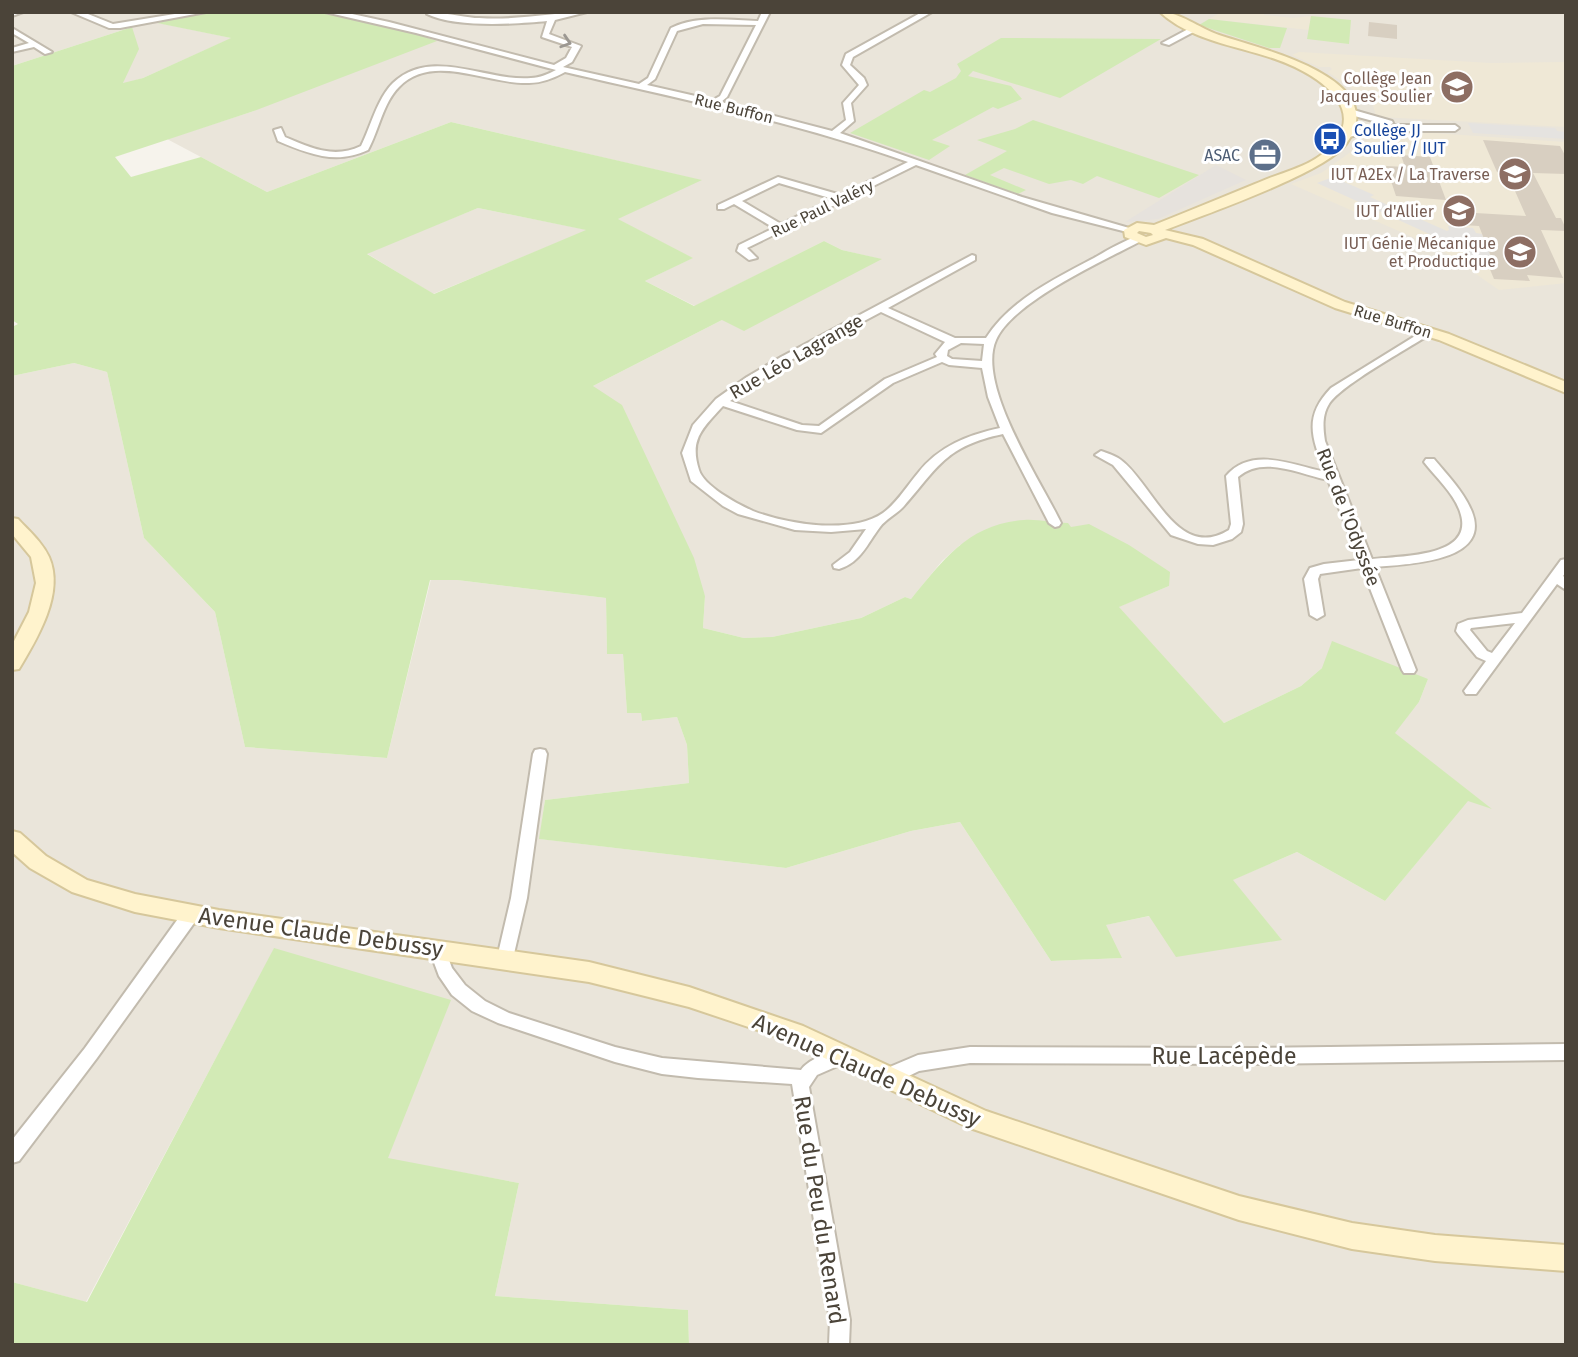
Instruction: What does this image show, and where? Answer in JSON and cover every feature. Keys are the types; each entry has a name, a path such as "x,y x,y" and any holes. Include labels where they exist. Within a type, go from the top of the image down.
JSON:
{"main road":[{"path":"1147,234 1311,166 1326,157 1349,130 1350,112 1339,90 1306,68 1195,29 1165,12"},
{"path":"1195,214 1188,222 1186,231 1198,242"},
{"name":"Rue Buffon","path":"1147,234 1198,242 1340,304 1428,331 1566,388"},
{"name":"Rue Buffon","path":"1147,234 1221,252"},
{"path":"12,523 40,555 45,571 41,601 12,664"},
{"name":"Avenue Claude Debussy","path":"12,839 38,862 80,886 135,903 191,914 589,972 689,997 795,1033 979,1120 1239,1208 1352,1236 1436,1248 1566,1258"}],"street":[{"path":"12,14 19,12"},
{"path":"75,12 112,26 202,12"},
{"path":"84,16 97,12"},
{"name":"Rue Buffon","path":"329,12 383,21 560,68 714,103 832,134 1061,214 1147,234"},
{"path":"432,12 431,14 453,20 482,22 583,12"},
{"path":"714,103 723,97 766,12"},
{"path":"832,134 850,121 847,103 863,85 846,65 849,56 928,12"},
{"path":"278,130 281,139 320,156 346,156 366,148 394,87 413,75 453,69 506,80 531,81 560,68 569,60 577,46 545,35 553,16"},
{"path":"641,86 651,79 674,30 678,27 699,23 760,23"},
{"path":"1166,43 1195,29"},
{"path":"12,30 48,51"},
{"path":"12,50 36,44"},
{"path":"1350,112 1394,124"},
{"path":"1394,124 1455,128 1380,128 1349,130 1394,124"},
{"name":"Rue Paul Valéry","path":"752,258 742,251 742,247 916,162"},
{"path":"721,206 778,180 841,198"},
{"path":"734,200 781,228"},
{"path":"1055,523 995,401 987,365 990,341 999,324 1012,312 1049,288 1147,234"},
{"name":"Rue Léo Lagrange","path":"877,522 844,528 798,527 768,519 715,497 696,479 688,459 691,439 702,420 741,384 972,258"},
{"path":"880,308 952,341 990,341"},
{"name":"Rue de l'Odyssée","path":"1409,670 1319,441 1316,418 1323,403 1335,390 1428,331"},
{"path":"952,341 945,345 940,354 943,358 949,362 987,365"},
{"path":"720,401 801,428 821,430 889,381 943,358"},
{"path":"839,565 855,555 877,522 898,506 931,464 952,448 971,439 1007,430"},
{"path":"1101,455 1117,463 1175,531 1203,541 1216,541 1235,532 1237,524 1232,476 1238,468 1247,464 1273,463 1313,475 1333,477"},
{"path":"1317,615 1311,579 1315,571 1432,557 1464,543 1470,522 1457,493 1430,462"},
{"path":"1471,691 1525,617 1561,581 1566,563"},
{"path":"1494,659 1482,654 1463,631 1463,627 1468,624 1525,617"},
{"path":"505,958 519,898 540,754"},
{"path":"12,1155 91,1053 191,914"},
{"path":"437,949 443,971 452,981 472,1001 501,1017 617,1056 664,1066 806,1078"},
{"name":"Rue Lacépède","path":"888,1077 906,1065 926,1059 970,1055 1257,1056 1566,1052"},
{"name":"Rue du Peu du Renard","path":"839,1345 840,1320 800,1086 811,1070 843,1056"}],"shaded area":[{"path":"12,12 205,12 159,23 232,38 143,78 123,84 132,27 12,66"},
{"path":"313,12 1566,12 1566,1345 689,1345 688,1310 495,1296 519,1183 388,1159 274,949 86,1302 12,1282 12,376 74,363 107,372 144,538 215,612 245,747 387,758 431,579 606,598 607,653 623,654 627,713 641,713 642,721 677,717 687,745 689,783 545,800 540,839 786,868 911,831 960,822 1051,961 1121,958 1105,925 1150,916 1281,939 1232,880 1297,852 1385,901 1468,800 1490,808 1394,733 1419,702 1428,679 1322,668 1301,686 1224,723 1118,607 1169,586 1070,527 960,545 942,561 911,599 905,597 861,618 772,637 744,638 703,628 705,596 593,386 722,320 880,259 842,250 824,241 695,306 645,281 692,258 617,219 700,180 451,122 267,192 167,139 254,111 381,23"},
{"path":"1222,12 1265,12 1264,15 1293,18 1311,16 1309,30 1209,19"},
{"name":"Collège Jean Jacques Soulier","path":"1299,52 1491,63 1566,62 1566,127 1376,116 1371,98 1367,98 1368,102 1362,99 1365,98 1328,72 1332,69 1330,67 1319,67 1292,55"},
{"path":"1468,123 1555,128 1565,132 1566,139 1473,133"},
{"name":"IUT d'Allier","path":"1403,131 1566,142 1566,283 1499,290 1424,238 1417,239 1291,184 1321,173 1372,137"},
{"path":"1216,165 1246,180 1158,219 1125,222"},
{"path":"1333,177 1374,195 1370,197 1447,231 1448,226 1473,228 1476,233 1482,234 1495,267 1476,266 1458,247 1317,183"},
{"path":"478,208 588,230 433,294 366,253"}],"green space":[{"path":"205,12 313,12 381,23 437,41 254,111 115,157 131,177 201,157 267,192 451,122 702,180 618,219 693,258 645,281 694,306 824,241 842,250 882,259 744,331 722,320 593,386 622,405 694,558 705,596 703,628 744,638 772,637 861,618 905,597 911,599 947,557 973,536 988,528 1024,520 1068,523 1071,527 1089,524 1129,545 1170,572 1169,586 1119,607 1224,723 1301,686 1322,668 1332,641 1428,679 1419,702 1395,733 1492,809 1468,801 1385,901 1297,852 1233,880 1282,940 1176,957 1149,916 1106,925 1122,958 1051,961 960,822 911,831 786,868 539,839 545,800 689,783 687,745 677,717 642,721 641,713 627,713 623,654 607,654 606,598 457,580 430,580 387,758 245,747 215,612 144,538 107,372 74,363 12,376 12,327 18,324 12,320 12,66 132,27 139,49 123,83 143,78 231,38 157,23","holes":["478,208 586,230 434,294 367,254"]},
{"path":"1311,16 1351,20 1349,44 1307,39"},
{"path":"1209,19 1287,28 1280,48 1269,48 1199,25"},
{"path":"1001,38 1161,39 1060,98 973,71 968,76 1011,86 1022,99 998,109 993,107 932,140 950,146 929,160 850,133 924,90 930,92 956,78 961,71 957,64"},
{"path":"1033,120 1199,175 1159,198 1097,176 1083,184 1071,180 1049,184 1004,168 990,175 1026,190 1018,194 965,175 1007,151 977,140 1015,129"},
{"path":"274,948 451,1000 388,1158 519,1183 495,1296 688,1310 689,1345 12,1345 12,1282 87,1302"}],"building":[{"path":"1369,22 1397,25 1397,39 1368,36"},
{"path":"1483,140 1560,146 1566,157 1566,174 1533,173 1556,218 1561,218 1566,229 1541,230 1563,278 1527,275 1530,281 1494,279 1489,267 1495,267 1479,226 1447,224 1442,211 1526,216 1507,173 1497,172"},
{"path":"1401,155 1430,157 1446,200 1396,196 1386,166 1405,167"}],"place":[{"name":"Collège Jean Jacques Soulier","path":"1457,87"},
{"name":"Collège JJ Soulier / IUT","path":"1330,139"},
{"name":"ASAC","path":"1265,155"},
{"name":"IUT A2Ex / La Traverse","path":"1515,174"},
{"name":"IUT d'Allier","path":"1459,211"},
{"name":"IUT Génie Mécanique et Productique","path":"1520,252"}]}
